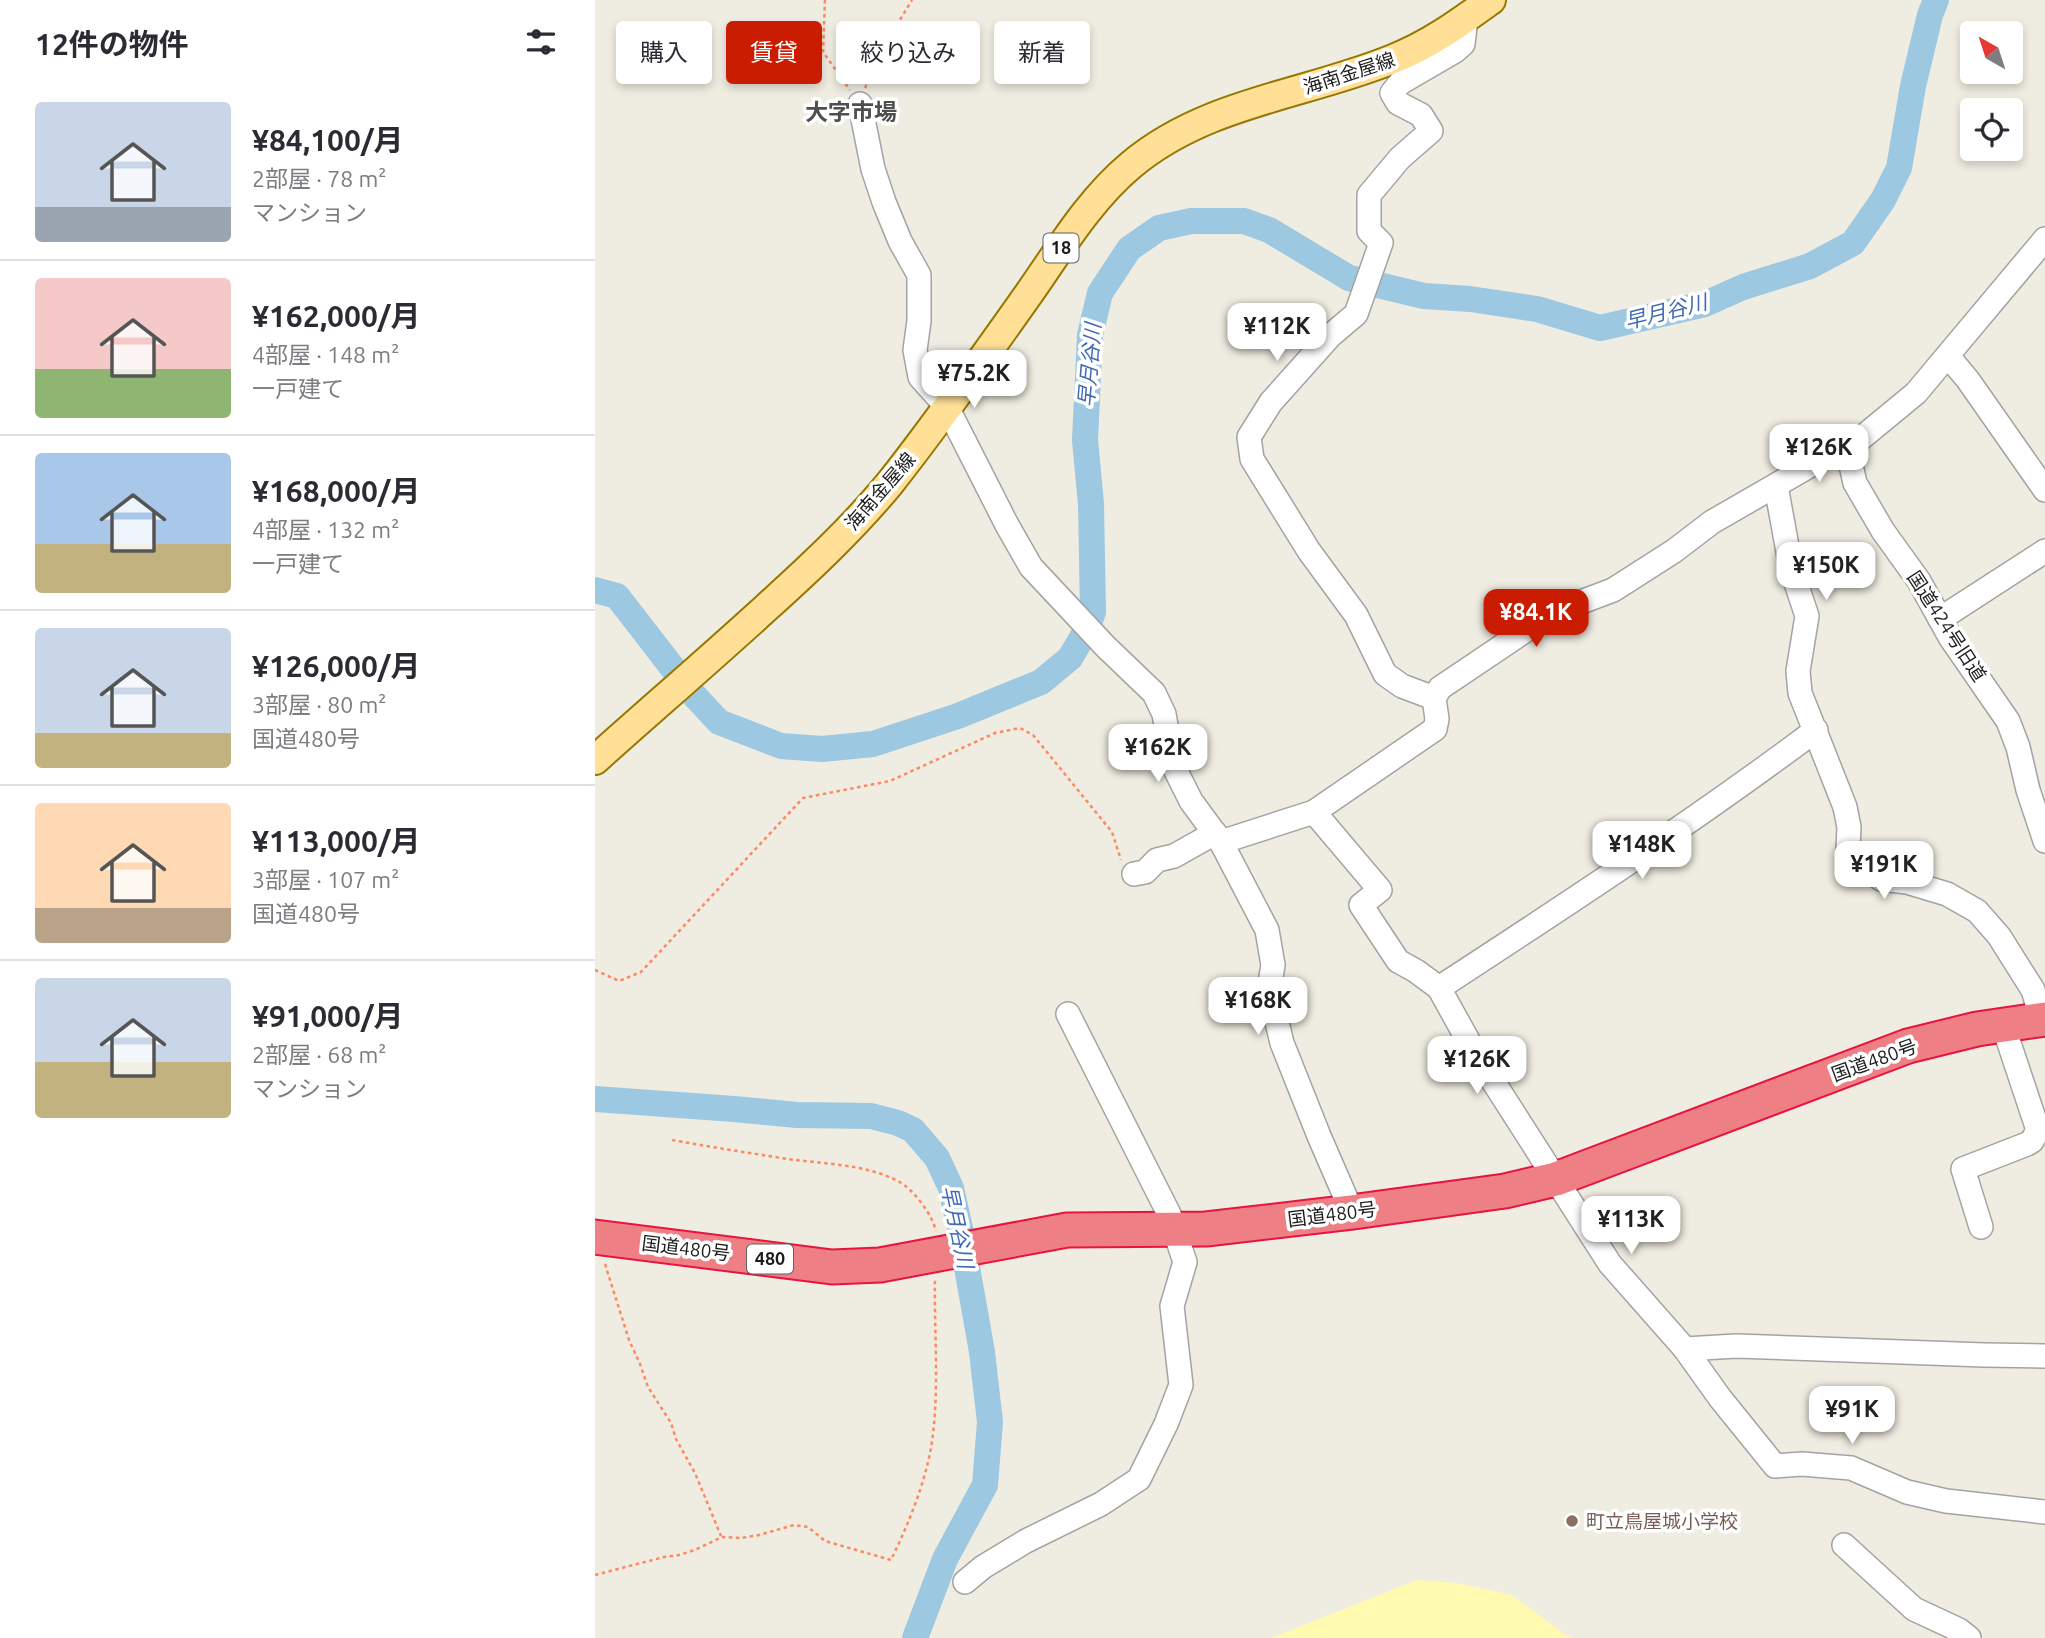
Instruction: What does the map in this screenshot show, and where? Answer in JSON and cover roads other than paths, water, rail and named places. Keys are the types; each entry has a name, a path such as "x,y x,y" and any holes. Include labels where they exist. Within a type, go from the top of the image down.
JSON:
{"highway":[{"name":"国道480号","path":"598,1247 832,1267 880,1265 1067,1230 1206,1229 1504,1191 1556,1179 1908,1046 1977,1029 2043,1019"}],"main road":[{"name":"海南金屋線","path":"595,760 800,577 859,519 947,407 1086,214 1121,174 1153,147 1182,130 1393,59 1425,44 1491,0"}],"street":[{"path":"1434,698 1402,686 1385,674 1356,615 1309,551 1252,459 1249,437 1271,402 1330,336 1356,314 1381,243 1369,231 1369,195 1400,158 1431,131 1421,115 1398,103 1392,93 1400,83 1463,44 1466,18"},
{"path":"860,104 873,169 884,202 900,241 919,275 919,321 915,350 919,377 947,407 1031,567 1154,693 1164,714 1173,765 1191,800 1218,837 1267,930 1273,965 1269,989 1282,1043 1352,1212"},
{"path":"1134,874 1145,872 1157,860 1174,856 1218,837 1314,812 1435,729 1437,719 1434,698 1440,688 1535,624 1560,610 1613,590 1712,522 1797,471 1844,446 1853,446 1916,393 2045,239"},
{"path":"1948,356 1968,380 2045,490"},
{"name":"国道424号旧道","path":"1853,446 1850,461 1855,483 2013,732 2045,841"},
{"path":"1776,486 1791,568 1807,616 1798,671 1800,693 1845,807 1849,827 1848,848 1858,862 1881,879 1907,882 1947,894 1977,911 1999,936 2033,990 2043,1019"},
{"path":"1940,619 2045,551"},
{"path":"1439,988 1604,881 1816,730"},
{"path":"1314,812 1380,890 1361,905 1398,961 1439,988 1475,1053 1609,1264 1685,1349 1720,1398 1775,1466 1803,1464 1851,1468 1907,1492 1946,1501 2045,1512"},
{"path":"965,1581 1005,1554 1101,1504 1139,1479 1166,1424 1181,1385 1172,1306 1185,1262 1169,1214 1068,1014"},
{"path":"1981,1227 1963,1169 2027,1144 2038,1130 2003,1025"},
{"path":"1685,1349 1736,1346 2045,1356"},
{"path":"1845,1545 1914,1609 1959,1630 1969,1638"}],"waterway":[{"name":"早月谷川","path":"595,590 617,596 692,693 719,722 781,746 822,749 873,744 958,716 1041,682 1070,658 1086,631 1093,612 1091,504 1085,440 1090,335 1100,293 1129,249 1159,228 1191,221 1244,221 1269,230 1349,278 1424,296 1470,299 1537,309 1600,328 1705,304 1743,287 1810,266 1853,243 1883,200 1899,168 1913,86 1936,0"},
{"name":"早月谷川","path":"595,1099 797,1115 871,1116 913,1130 937,1158 951,1188 960,1228 982,1352 990,1422 985,1485 945,1559 915,1638"}],"place":[{"name":"町立鳥屋城小学校","path":"1572,1521"}],"district":[{"name":"大字市場","path":"851,112"}]}
